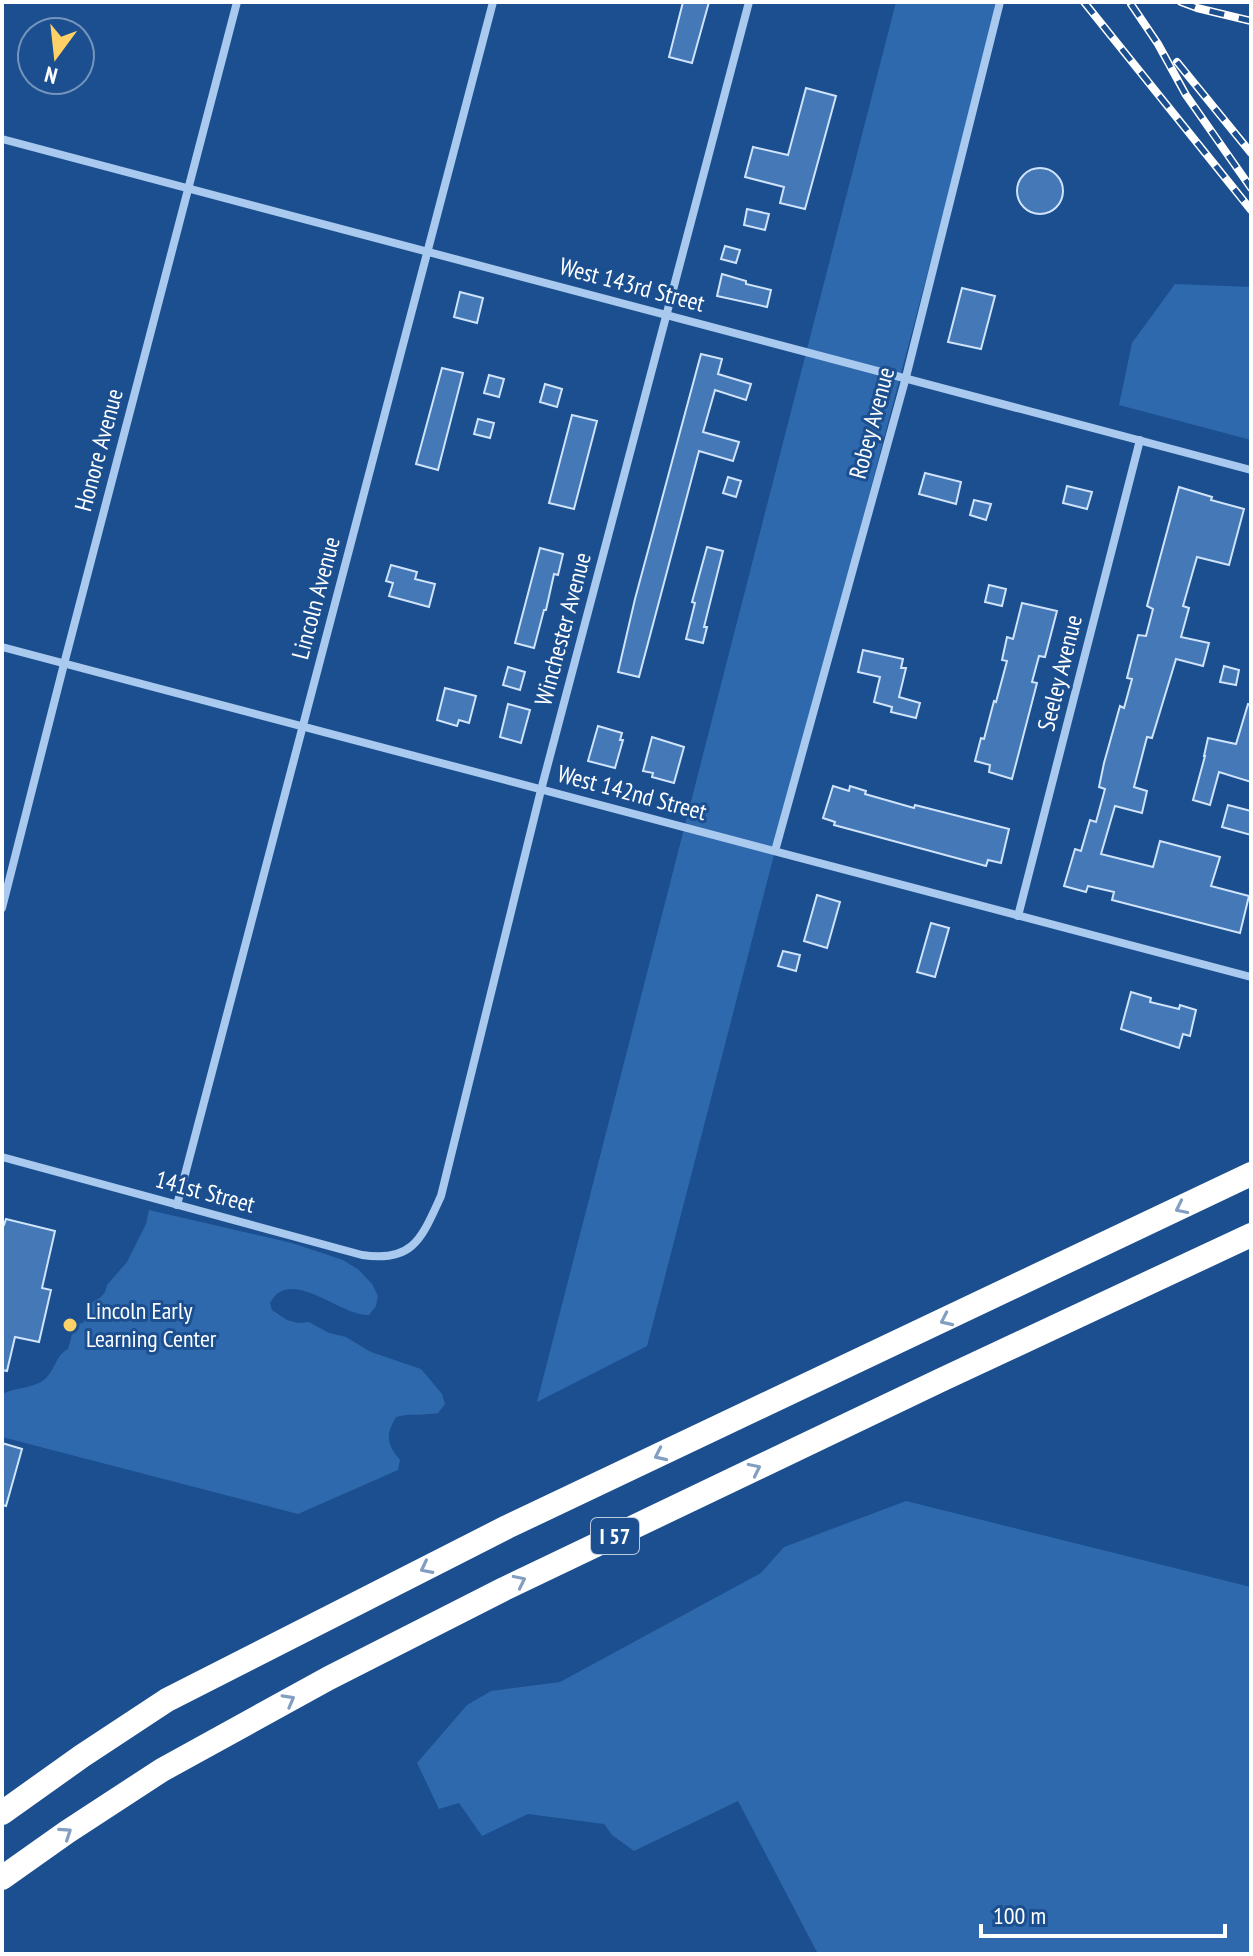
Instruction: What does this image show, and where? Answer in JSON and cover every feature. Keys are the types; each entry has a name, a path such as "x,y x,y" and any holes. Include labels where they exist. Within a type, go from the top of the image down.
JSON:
{"highway":[{"name":"I 57","path":"2,1813 167,1700 507,1527 1251,1174"},
{"name":"I 57","path":"2,1878 162,1770 343,1671 504,1589 1251,1235"}],"street":[{"name":"Honore Avenue","path":"2,908 237,2"},
{"name":"Lincoln Avenue","path":"177,1205 493,2"},
{"name":"Winchester Avenue","path":"399,1254 410,1249 419,1239 441,1196 541,790 749,2"},
{"name":"Robey Avenue","path":"775,851 906,377 1000,2"},
{"name":"West 143rd Street","path":"2,139 1251,470"},
{"name":"Seeley Avenue","path":"1018,916 1140,440"},
{"name":"West 142nd Street","path":"2,647 1251,977"},
{"name":"141st Street","path":"2,1157 362,1255 399,1254"}],"shaded area":[{"path":"896,2 999,2 647,1346 537,1402"},
{"path":"1175,284 1251,287 1251,440 1119,405 1132,343"},
{"path":"149,1210 292,1243 343,1260 359,1270 378,1296 376,1306 369,1315 358,1314 303,1291 290,1289 279,1293 270,1303 272,1310 287,1320 309,1322 329,1333 346,1337 371,1352 421,1369 442,1394 445,1404 438,1413 396,1417 389,1440 400,1460 398,1470 298,1514 2,1437 2,1394 45,1379 68,1349 77,1324 83,1323 87,1316 85,1307 101,1297 127,1262 146,1224"},
{"path":"906,1501 1251,1587 1251,1954 818,1954 738,1801 634,1851 612,1835 604,1824 528,1814 482,1836 459,1803 439,1809 417,1763 467,1705 491,1691 560,1682 761,1573 784,1547"}],"building":[{"path":"683,2 709,2 692,63 669,57"},
{"path":"806,88 836,96 805,209 780,203 784,187 745,177 753,147 788,155"},
{"path":"1040,168 1057,174 1063,191 1057,208 1040,214 1023,208 1017,191 1023,174"},
{"path":"747,209 769,214 765,230 744,225"},
{"path":"725,246 740,250 736,263 721,259"},
{"path":"722,274 771,290 767,307 717,296"},
{"path":"962,288 995,296 981,349 948,342"},
{"path":"460,292 483,298 477,323 454,317"},
{"path":"701,354 722,359 718,374 751,384 746,400 715,390 703,432 739,442 733,461 699,451 639,677 618,672"},
{"path":"442,368 463,373 438,470 416,464"},
{"path":"489,375 504,379 499,397 484,393"},
{"path":"545,384 562,389 557,407 540,402"},
{"path":"572,415 597,421 574,509 549,503"},
{"path":"478,419 494,423 490,438 474,434"},
{"path":"925,473 961,482 956,504 919,494"},
{"path":"728,477 741,481 736,497 723,493"},
{"path":"1067,486 1092,492 1087,509 1063,503"},
{"path":"1179,487 1244,509 1229,565 1197,557 1183,606 1189,608 1181,637 1209,643 1203,666 1176,659 1152,738 1147,737 1134,787 1147,791 1142,813 1115,806 1101,854 1153,867 1160,841 1220,857 1211,886 1249,896 1240,933 1112,900 1114,892 1088,886 1086,892 1064,886 1075,849 1081,851 1090,820 1096,822 1105,789 1099,787 1104,763 1120,706 1124,708 1132,679 1127,678 1138,635 1146,636 1153,609 1147,606"},
{"path":"974,500 991,504 986,520 970,515"},
{"path":"707,547 723,551 704,627 707,627 703,643 686,639"},
{"path":"540,548 563,554 558,575 554,574 534,648 515,643"},
{"path":"391,565 417,572 415,579 435,584 429,607 389,596 393,583 386,581"},
{"path":"989,585 1006,589 1002,606 985,602"},
{"path":"1022,603 1057,611 1045,657 1039,656 1032,682 1037,683 1012,779 989,772 990,765 975,761 1007,661 1002,660 1007,637 1013,639"},
{"path":"863,650 903,659 901,668 906,668 899,697 920,703 916,718 891,712 892,707 874,702 880,677 858,672"},
{"path":"1224,666 1239,670 1236,685 1220,682"},
{"path":"508,667 525,672 520,690 503,685"},
{"path":"445,688 476,696 469,723 459,720 457,726 437,720"},
{"path":"508,704 530,710 521,743 500,737"},
{"path":"1248,704 1251,705 1251,782 1219,772 1210,805 1193,800 1208,738 1236,744"},
{"path":"598,726 622,733 615,768 588,761"},
{"path":"652,737 684,747 674,783 643,771"},
{"path":"833,786 849,791 850,786 866,791 865,794 914,808 915,805 1009,829 1001,863 988,860 986,866 834,825 835,822 823,818"},
{"path":"1228,805 1251,811 1251,835 1222,827"},
{"path":"817,895 840,902 827,948 804,941"},
{"path":"931,923 949,928 935,977 917,972"},
{"path":"783,951 800,955 796,971 778,966"},
{"path":"1131,992 1151,998 1150,1002 1196,1010 1190,1036 1183,1034 1179,1048 1121,1029"},
{"path":"6,1219 55,1231 42,1288 51,1290 39,1342 15,1337 7,1371 2,1370 2,1225"},
{"path":"2,1443 22,1449 6,1506 2,1505"}],"railway":[{"path":"1084,2 1251,210"},
{"path":"1181,2 1251,21"},
{"path":"1131,4 1158,44 1186,95 1251,188"},
{"path":"1177,62 1251,153"}],"place":[{"name":"Lincoln Early Learning Center","path":"70,1325"}]}
